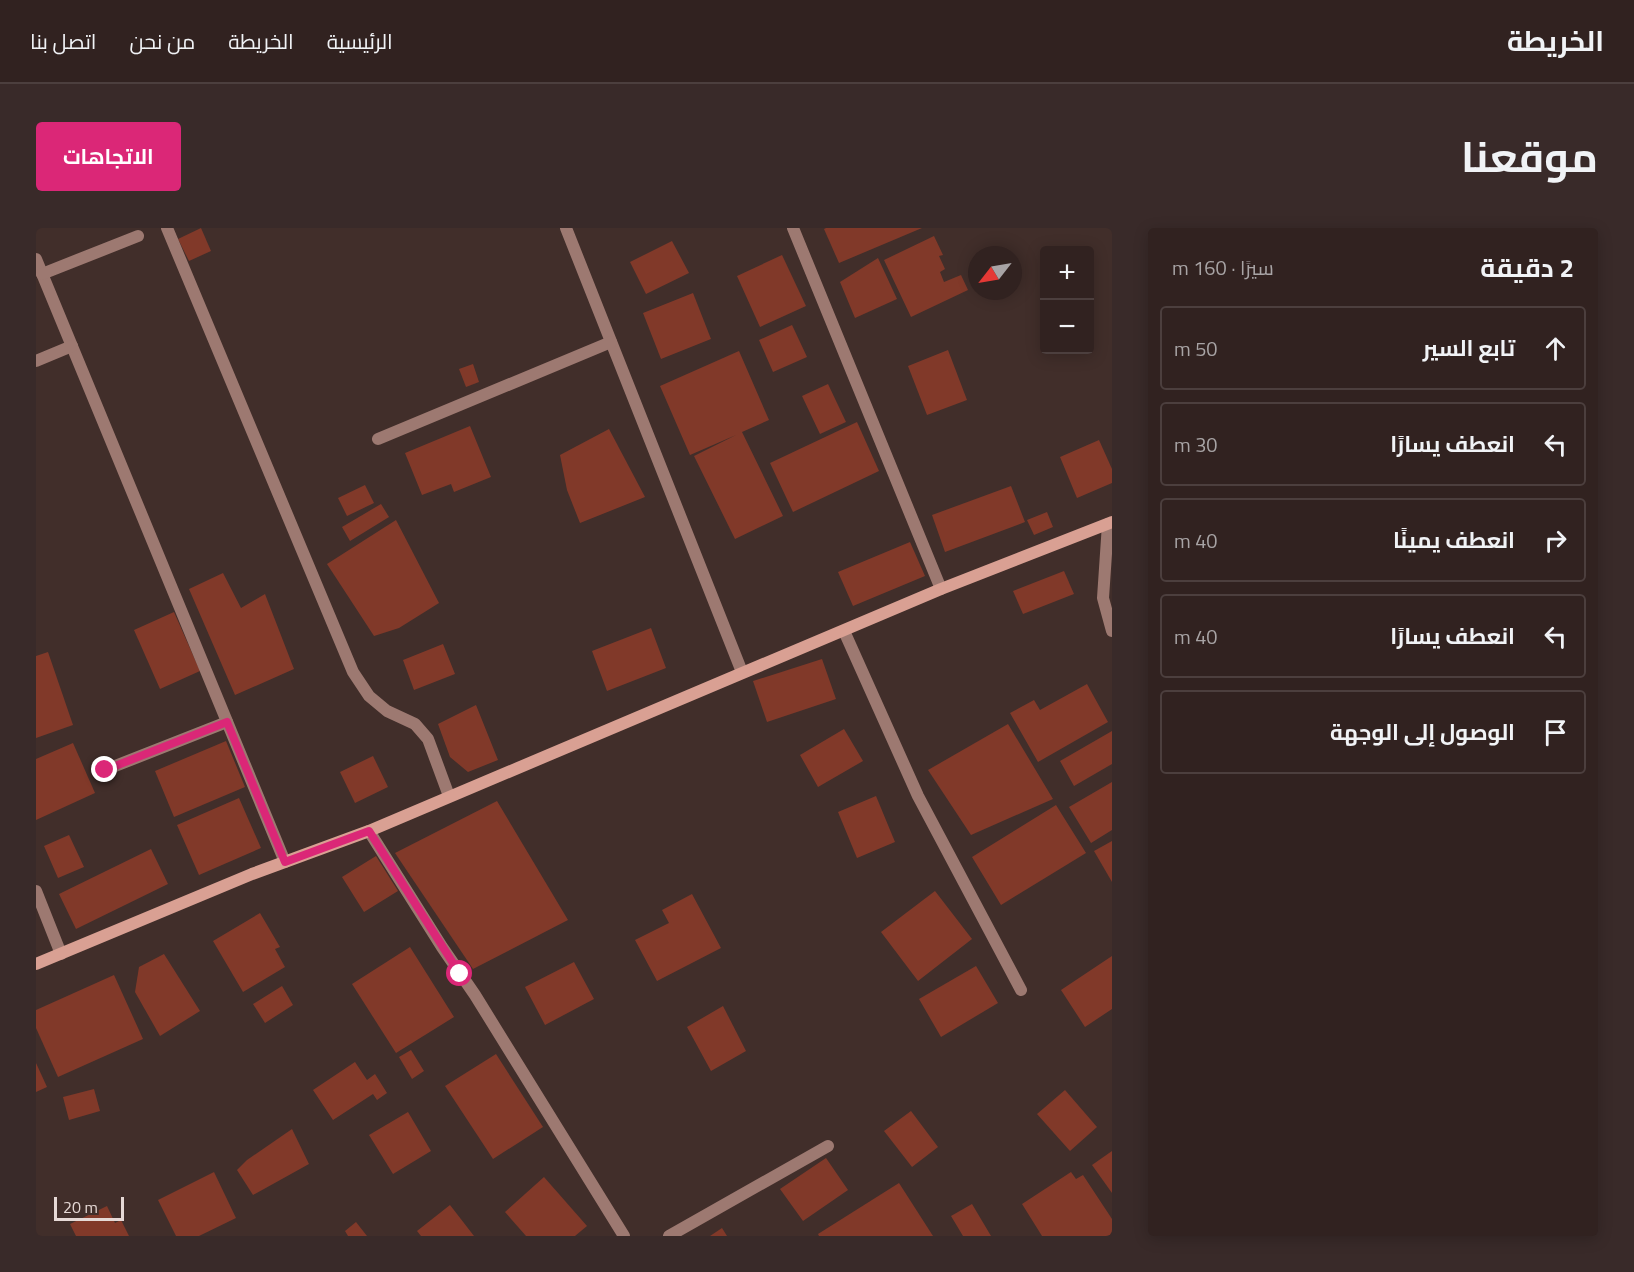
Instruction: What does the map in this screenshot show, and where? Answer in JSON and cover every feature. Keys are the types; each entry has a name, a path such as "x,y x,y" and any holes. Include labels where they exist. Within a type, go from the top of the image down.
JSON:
{"main road":[{"path":"36,964 285,862 369,831 941,589 1110,523"}],"street":[{"path":"167,228 353,672 369,696 387,711 415,724 428,739 449,796"},
{"path":"566,228 742,672"},
{"path":"793,228 941,589"},
{"path":"42,274 138,236"},
{"path":"36,259 285,862"},
{"path":"378,439 611,342"},
{"path":"36,361 72,346"},
{"path":"1110,523 1103,598 1112,631"},
{"path":"844,631 918,796 1021,990"},
{"path":"105,770 227,722"},
{"path":"369,831 475,995 624,1236"},
{"path":"36,891 61,954"},
{"path":"669,1236 828,1146"}],"building":[{"path":"201,228 211,251 189,261 178,239"},
{"path":"922,228 839,263 824,229"},
{"path":"934,236 943,255 939,256 945,269 940,272 944,282 961,275 968,290 911,317 884,260"},
{"path":"672,241 689,273 646,294 630,262"},
{"path":"782,255 806,306 760,327 737,276"},
{"path":"878,258 897,299 855,318 840,282"},
{"path":"693,293 711,339 661,359 643,313"},
{"path":"792,325 807,357 773,372 759,340"},
{"path":"948,350 967,400 927,415 908,366"},
{"path":"739,351 769,420 742,432 783,516 735,539 694,456 736,435 690,455 660,386"},
{"path":"473,364 479,382 466,387 459,369"},
{"path":"828,384 846,422 820,434 802,396"},
{"path":"857,422 879,471 793,512 770,463"},
{"path":"470,426 491,477 454,492 451,484 422,495 405,453"},
{"path":"609,429 645,497 580,523 567,490 560,455"},
{"path":"1099,440 1112,469 1112,483 1077,498 1060,457"},
{"path":"365,485 374,503 347,516 338,498"},
{"path":"1011,486 1025,522 945,552 932,515"},
{"path":"381,504 389,517 350,541 342,527"},
{"path":"1047,512 1053,527 1034,535 1027,520"},
{"path":"396,520 439,603 399,628 374,636 327,564"},
{"path":"910,542 925,576 853,606 838,572"},
{"path":"1064,571 1074,594 1023,614 1013,591"},
{"path":"223,573 241,608 265,594 294,669 235,695 189,589"},
{"path":"174,612 200,671 160,689 134,630"},
{"path":"651,628 666,668 607,691 592,651"},
{"path":"443,644 455,674 414,690 403,660"},
{"path":"48,652 73,725 36,738 36,656"},
{"path":"822,659 836,699 767,722 753,681"},
{"path":"1087,684 1108,722 1038,762 1010,713 1034,700 1040,710"},
{"path":"476,705 498,760 468,772 450,757 438,724"},
{"path":"1008,724 1053,799 971,835 928,770"},
{"path":"844,729 863,761 818,787 800,755"},
{"path":"1112,731 1112,764 1074,786 1060,761"},
{"path":"226,741 245,787 174,817 155,771"},
{"path":"73,743 95,793 36,820 36,759"},
{"path":"373,756 388,787 355,803 340,772"},
{"path":"1112,782 1112,830 1091,843 1069,807"},
{"path":"876,796 895,842 857,858 838,812"},
{"path":"239,798 261,848 199,875 177,825"},
{"path":"497,801 568,920 473,969 395,853"},
{"path":"1056,805 1086,853 1001,905 972,857"},
{"path":"69,835 84,867 58,878 44,846"},
{"path":"1112,841 1112,882 1094,851"},
{"path":"151,849 168,884 76,929 59,894"},
{"path":"376,856 398,891 364,912 342,877"},
{"path":"935,891 972,939 918,981 881,932"},
{"path":"692,894 721,948 657,981 635,940 669,923 662,910"},
{"path":"260,913 280,947 275,949 285,967 243,992 213,941"},
{"path":"410,947 454,1017 396,1053 352,984"},
{"path":"164,954 200,1011 160,1036 135,992 139,967"},
{"path":"1112,956 1112,1009 1085,1027 1061,990"},
{"path":"574,962 594,999 545,1025 525,987"},
{"path":"976,966 998,1003 941,1037 919,999"},
{"path":"114,975 143,1039 58,1077 36,1028 36,1010"},
{"path":"282,986 293,1005 265,1023 253,1004"},
{"path":"723,1006 746,1051 711,1071 687,1027"},
{"path":"411,1050 424,1071 412,1079 399,1057"},
{"path":"496,1054 543,1127 493,1159 445,1086"},
{"path":"355,1062 367,1080 375,1074 387,1093 377,1100 373,1094 333,1120 313,1090"},
{"path":"36,1063 47,1087 36,1092"},
{"path":"94,1089 100,1111 69,1120 63,1097"},
{"path":"1065,1090 1097,1127 1070,1151 1037,1114"},
{"path":"911,1111 938,1147 912,1167 884,1131"},
{"path":"408,1112 431,1151 393,1174 369,1135"},
{"path":"292,1129 309,1164 253,1195 237,1170 247,1160"},
{"path":"1112,1151 1112,1193 1092,1165"},
{"path":"826,1158 848,1190 803,1221 780,1189"},
{"path":"214,1172 236,1218 199,1236 176,1236 158,1200"},
{"path":"1071,1172 1076,1179 1083,1175 1112,1219 1112,1236 1042,1236 1022,1204"},
{"path":"544,1177 587,1226 575,1236 526,1236 505,1212"},
{"path":"899,1183 933,1236 819,1236 818,1234"},
{"path":"972,1204 991,1236 963,1236 951,1216"},
{"path":"450,1205 474,1236 421,1236 417,1231"},
{"path":"107,1206 115,1223 121,1220 129,1236 76,1236 70,1224"},
{"path":"356,1222 367,1236 348,1236 345,1231"},
{"path":"722,1228 727,1236 710,1236"}],"route":[{"path":"105,770 227,722 285,862 369,831 460,974"}]}
